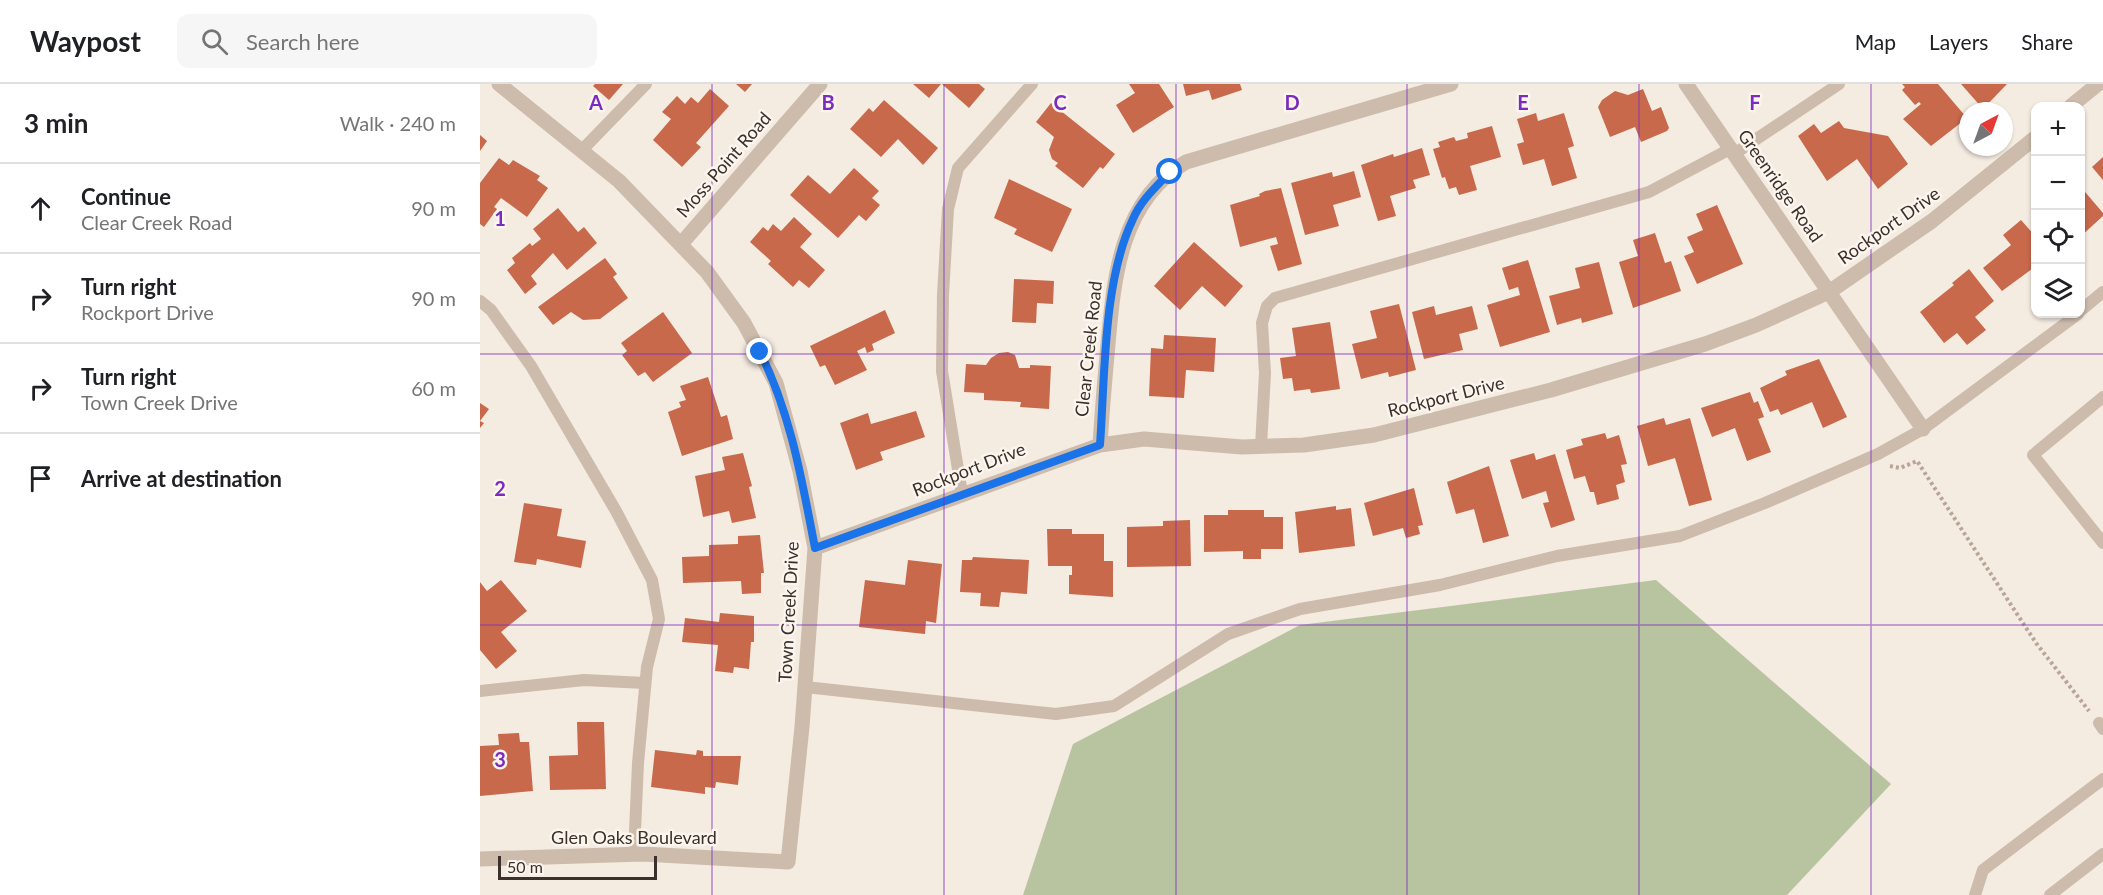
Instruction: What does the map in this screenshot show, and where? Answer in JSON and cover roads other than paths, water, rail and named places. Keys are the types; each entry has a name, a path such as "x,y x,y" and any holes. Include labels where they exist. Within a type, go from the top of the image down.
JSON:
{"street":[{"name":"Town Creek Drive","path":"499,84 583,149 619,181 681,244 726,297 776,383 800,471 815,548 805,687 788,862"},
{"name":"Moss Point Road","path":"681,244 820,84"},
{"name":"Clear Creek Road","path":"1100,445 1113,290 1123,246 1143,201 1170,172 1186,162 1451,84"},
{"name":"Greenridge Road","path":"1686,84 1923,429"},
{"path":"2076,102 2098,84"},
{"name":"Rockport Drive","path":"815,548 1100,445 1144,440 1261,446 1304,445 1374,435 1551,390 1705,344 1756,325 1829,292 1932,221 2031,141"},
{"name":"Glen Oaks Boulevard","path":"480,859 634,854 788,862"}],"lane":[{"path":"583,149 646,84"},
{"path":"962,494 942,371 943,295 948,209 958,168 1032,84"},
{"path":"1261,446 1265,373 1262,323 1267,306 1275,298 1649,192 1732,152 1839,84"},
{"path":"2085,308 2103,292"},
{"path":"480,300 491,310 531,366 616,511 652,580 659,619 645,683 638,763 634,854"},
{"path":"805,687 1056,714 1114,706 1228,634 1300,609 1440,585 1557,556 1680,536 1765,503 1878,454 1923,429 2072,318"},
{"path":"2103,397 2033,455 2103,543"},
{"path":"480,691 584,680 645,683"},
{"path":"1975,895 1983,870 2103,780"},
{"path":"2050,895 2103,854"}]}
